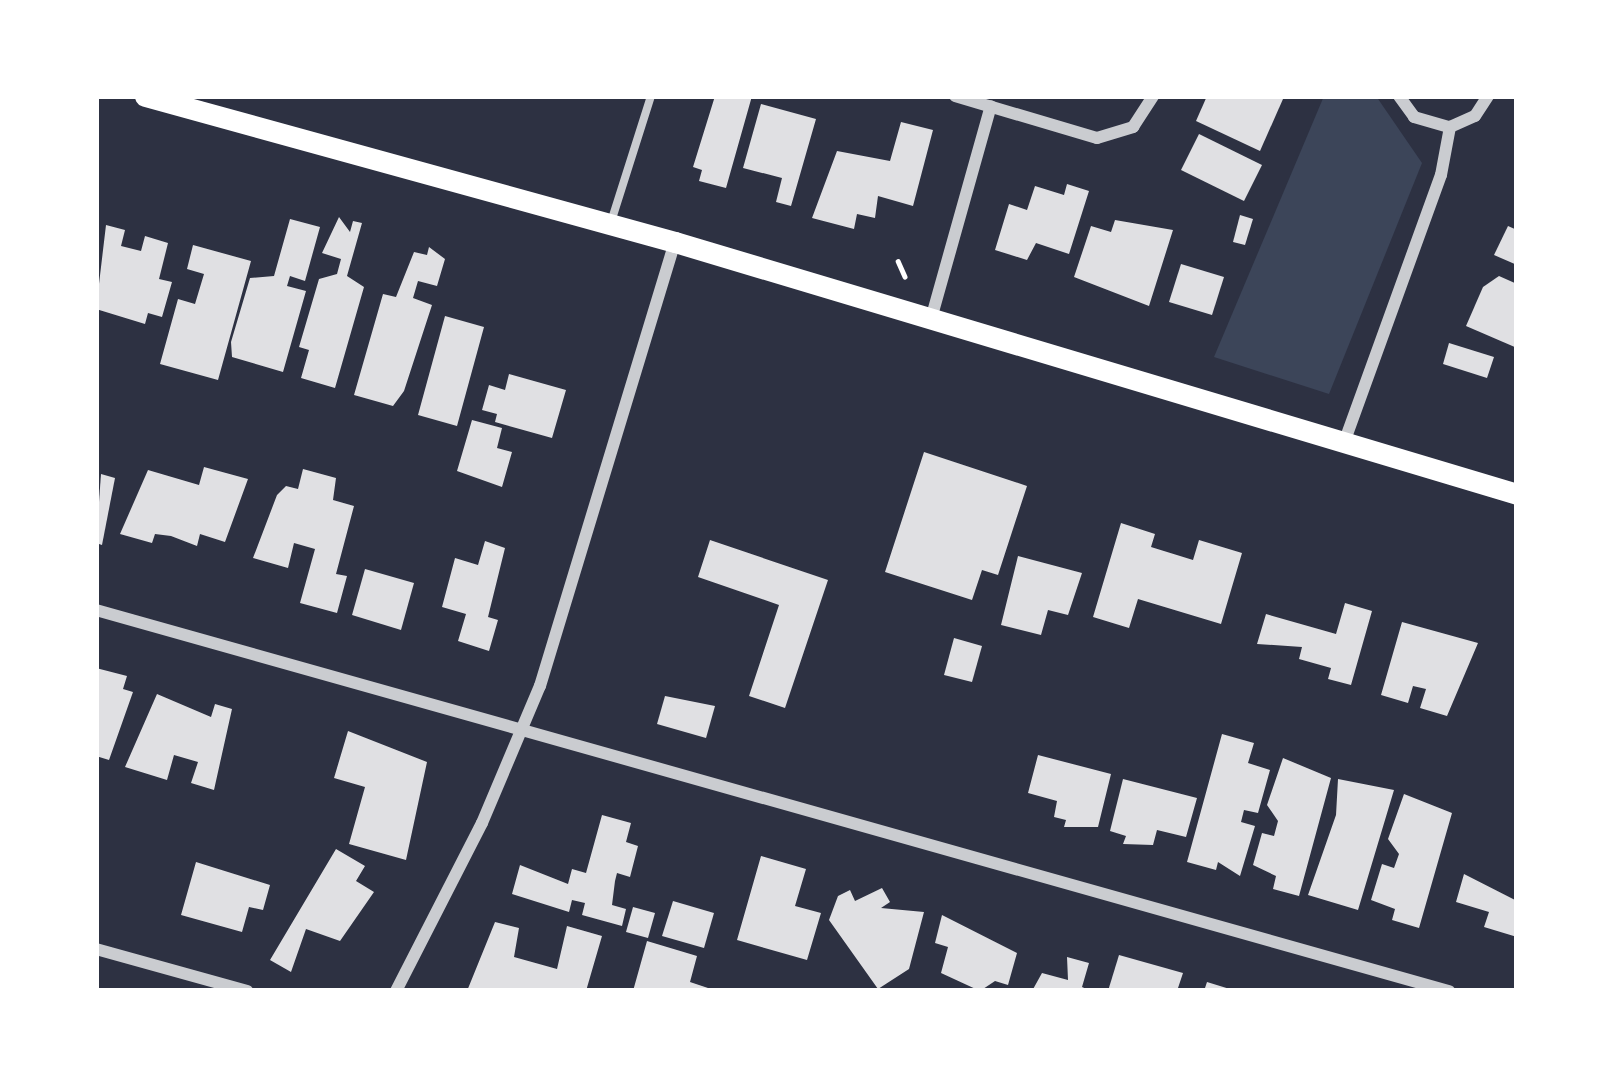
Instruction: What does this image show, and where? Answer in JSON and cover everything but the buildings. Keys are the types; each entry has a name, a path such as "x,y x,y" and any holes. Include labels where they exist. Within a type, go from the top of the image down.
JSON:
{"main road":[{"path":"145,96 675,242 1517,494"}],"street":[{"path":"956,96 1107,138 1142,120 1153,96"},
{"path":"1399,96 1414,117 1450,127 1474,116 1489,96"},
{"path":"931,319 992,106"},
{"path":"1346,440 1441,175 1450,127"},
{"path":"396,991 522,730 675,242"},
{"path":"96,610 1449,991"},
{"path":"96,949 247,991"}],"lane":[{"path":"610,224 651,96"}],"path":[{"path":"898,261 905,277"}],"shaded area":[{"path":"1324,96 1376,96 1422,163 1329,394 1214,357"}]}
